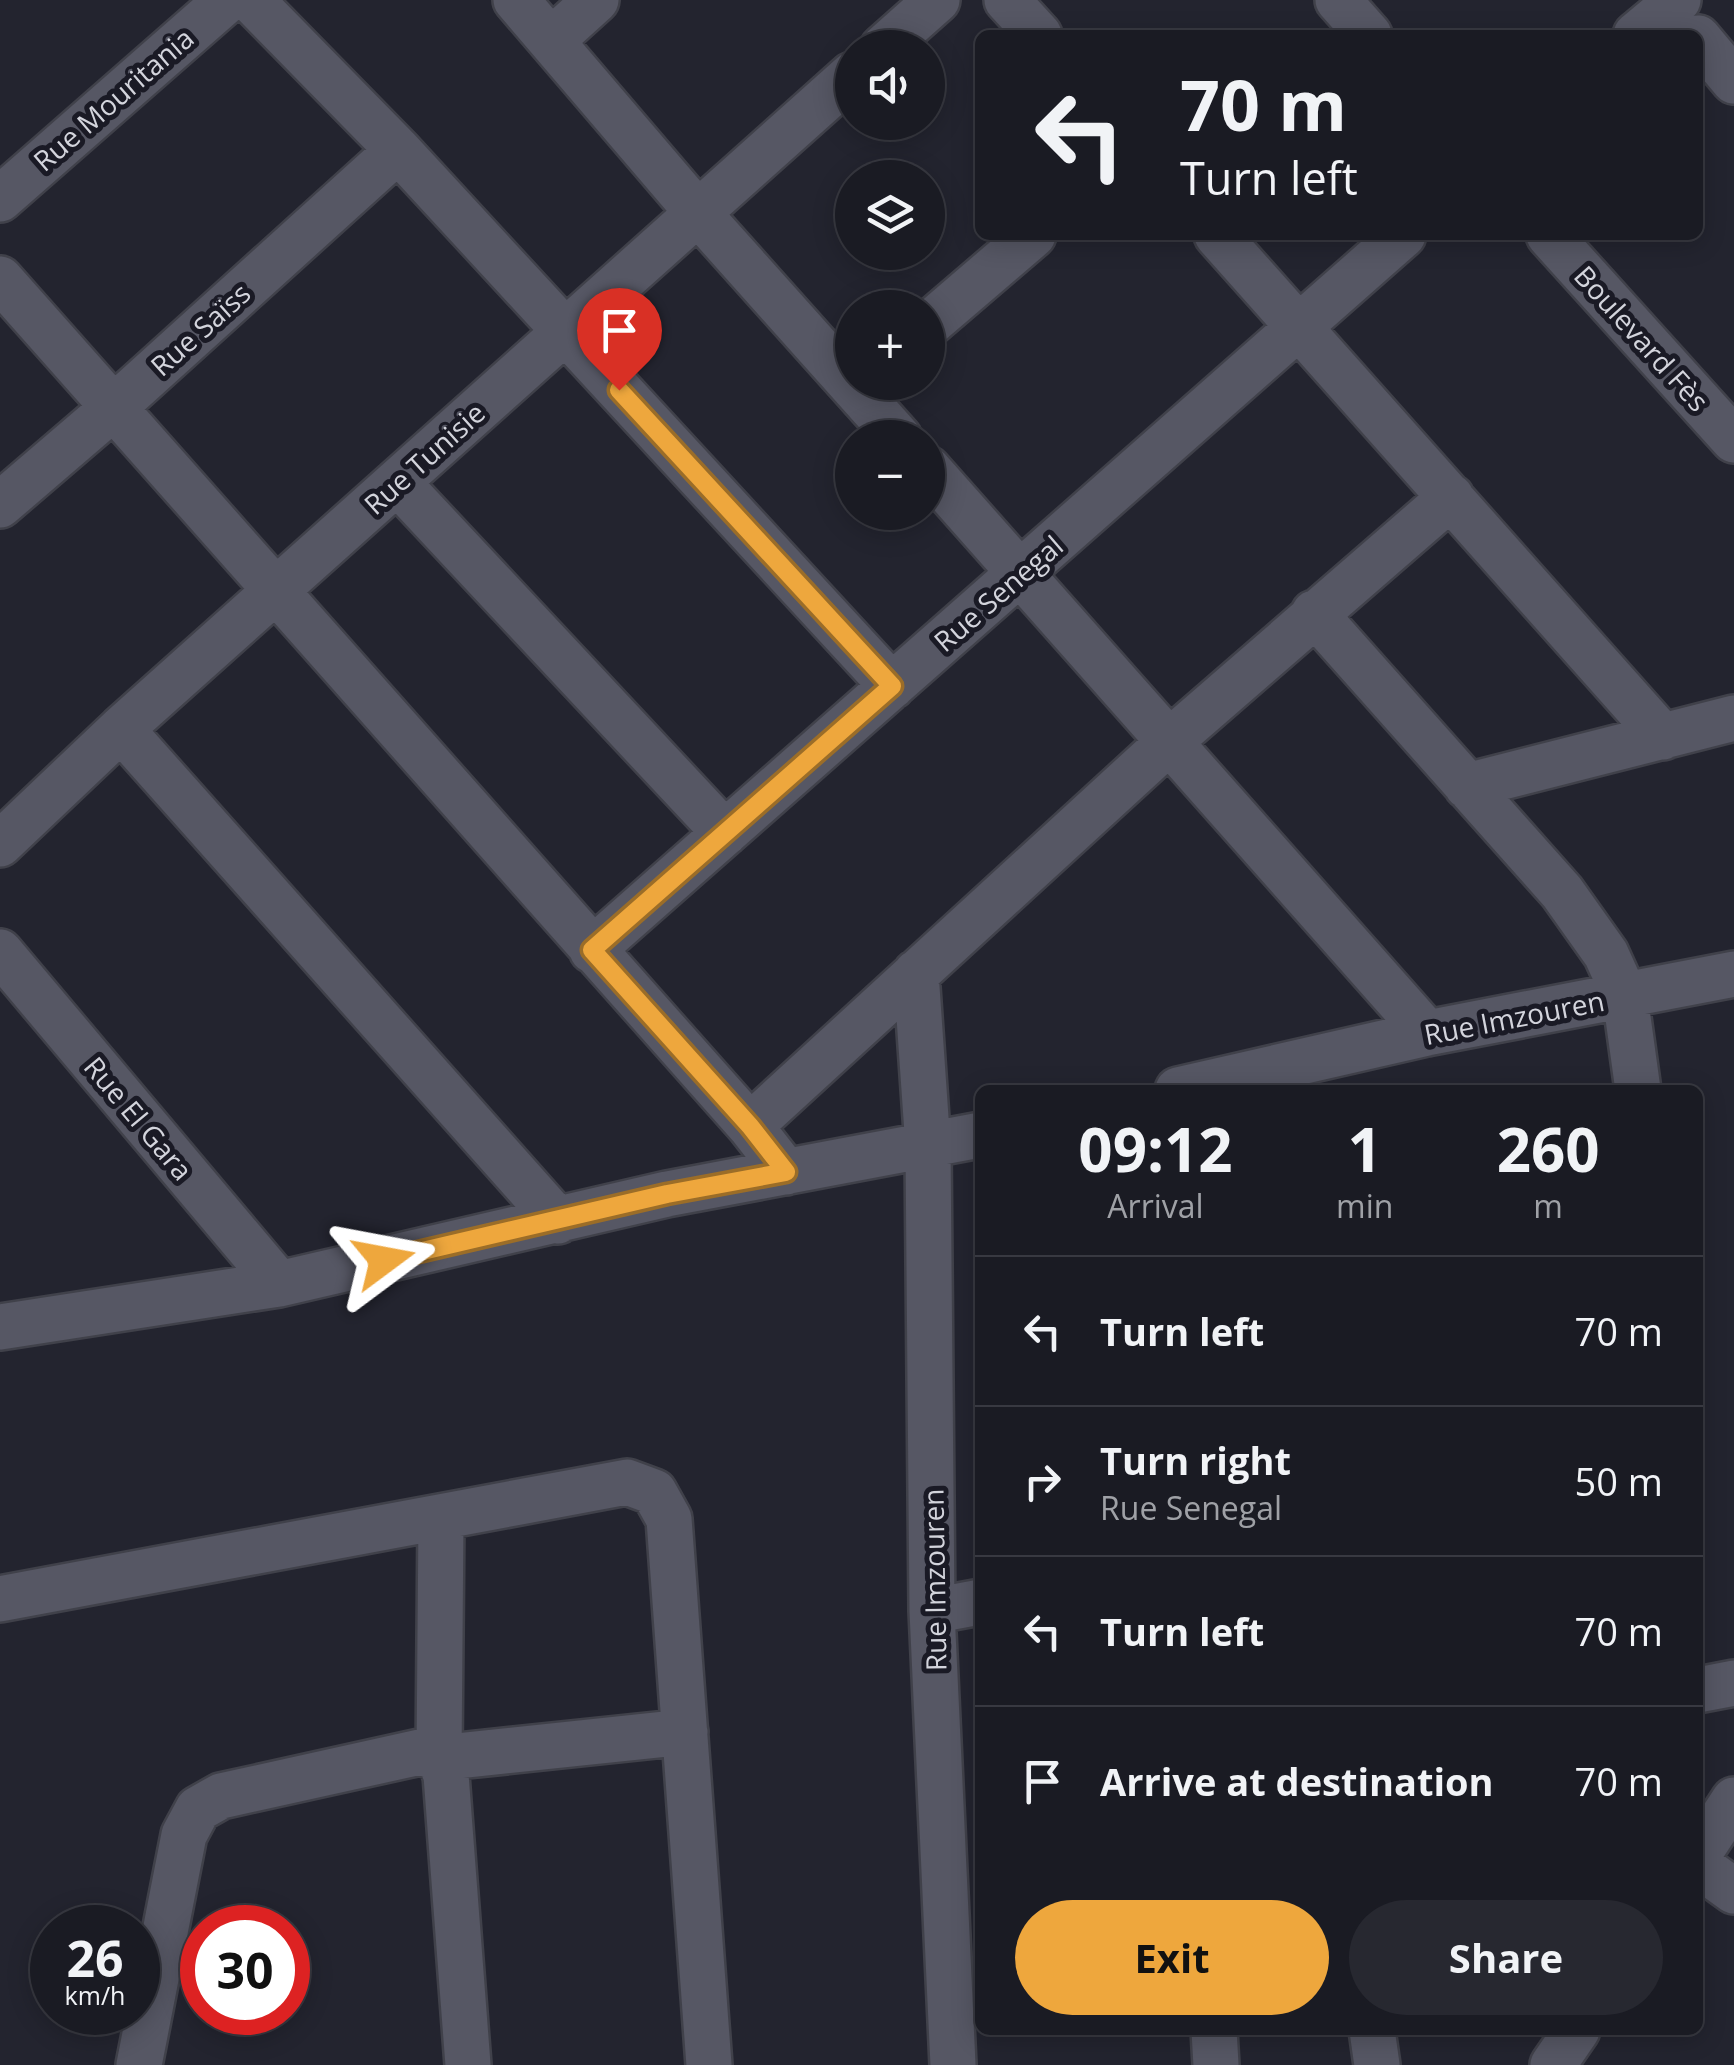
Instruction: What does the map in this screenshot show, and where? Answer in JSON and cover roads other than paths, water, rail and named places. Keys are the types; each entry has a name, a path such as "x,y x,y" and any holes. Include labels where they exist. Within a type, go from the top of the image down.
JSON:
{"street":[{"name":"Rue Mouritania","path":"0,199 226,0"},
{"path":"251,0 398,150 892,686"},
{"path":"516,0 698,213 835,361"},
{"path":"553,40 596,0"},
{"path":"904,30 937,0"},
{"path":"1007,0 1034,30"},
{"path":"1338,0 1365,30"},
{"path":"1703,54 1734,81"},
{"name":"Rue Tunisie","path":"0,844 121,729 835,90"},
{"name":"Rue Saïss","path":"0,504 114,408 398,150"},
{"path":"945,310 1027,240"},
{"path":"1222,240 1664,737"},
{"name":"Rue Senegal","path":"592,950 1397,240"},
{"name":"Boulevard Fès","path":"1554,240 1734,440"},
{"path":"0,279 750,1126 786,1172"},
{"path":"869,400 885,420"},
{"path":"396,482 725,833"},
{"path":"945,488 1427,1033"},
{"path":"750,1126 1170,741 1451,497"},
{"path":"1314,613 1562,892 1606,954 1624,996 1637,1085"},
{"path":"1467,786 1734,718"},
{"path":"121,729 558,1221"},
{"name":"Rue El Gara","path":"0,952 279,1284"},
{"name":"Rue Imzouren","path":"916,972 928,1147 932,1611 953,2065"},
{"name":"Rue Imzouren","path":"1200,1085 1427,1033 1734,974"},
{"path":"0,1328 279,1284 667,1194 975,1136"},
{"path":"0,1600 627,1482 654,1492 669,1519 708,2065"},
{"path":"441,1516 439,1758 446,1775 468,2065"},
{"path":"932,1611 975,1603"},
{"path":"1703,1689 1734,1684"},
{"path":"140,2065 184,1834 198,1809 221,1796 420,1752 439,1758 685,1732"},
{"path":"1703,1847 1734,1800"},
{"path":"1703,1869 1734,1891"},
{"path":"1214,2035 1216,2065"},
{"path":"1373,2035 1376,2065"},
{"path":"1553,2065 1574,2035"}]}
